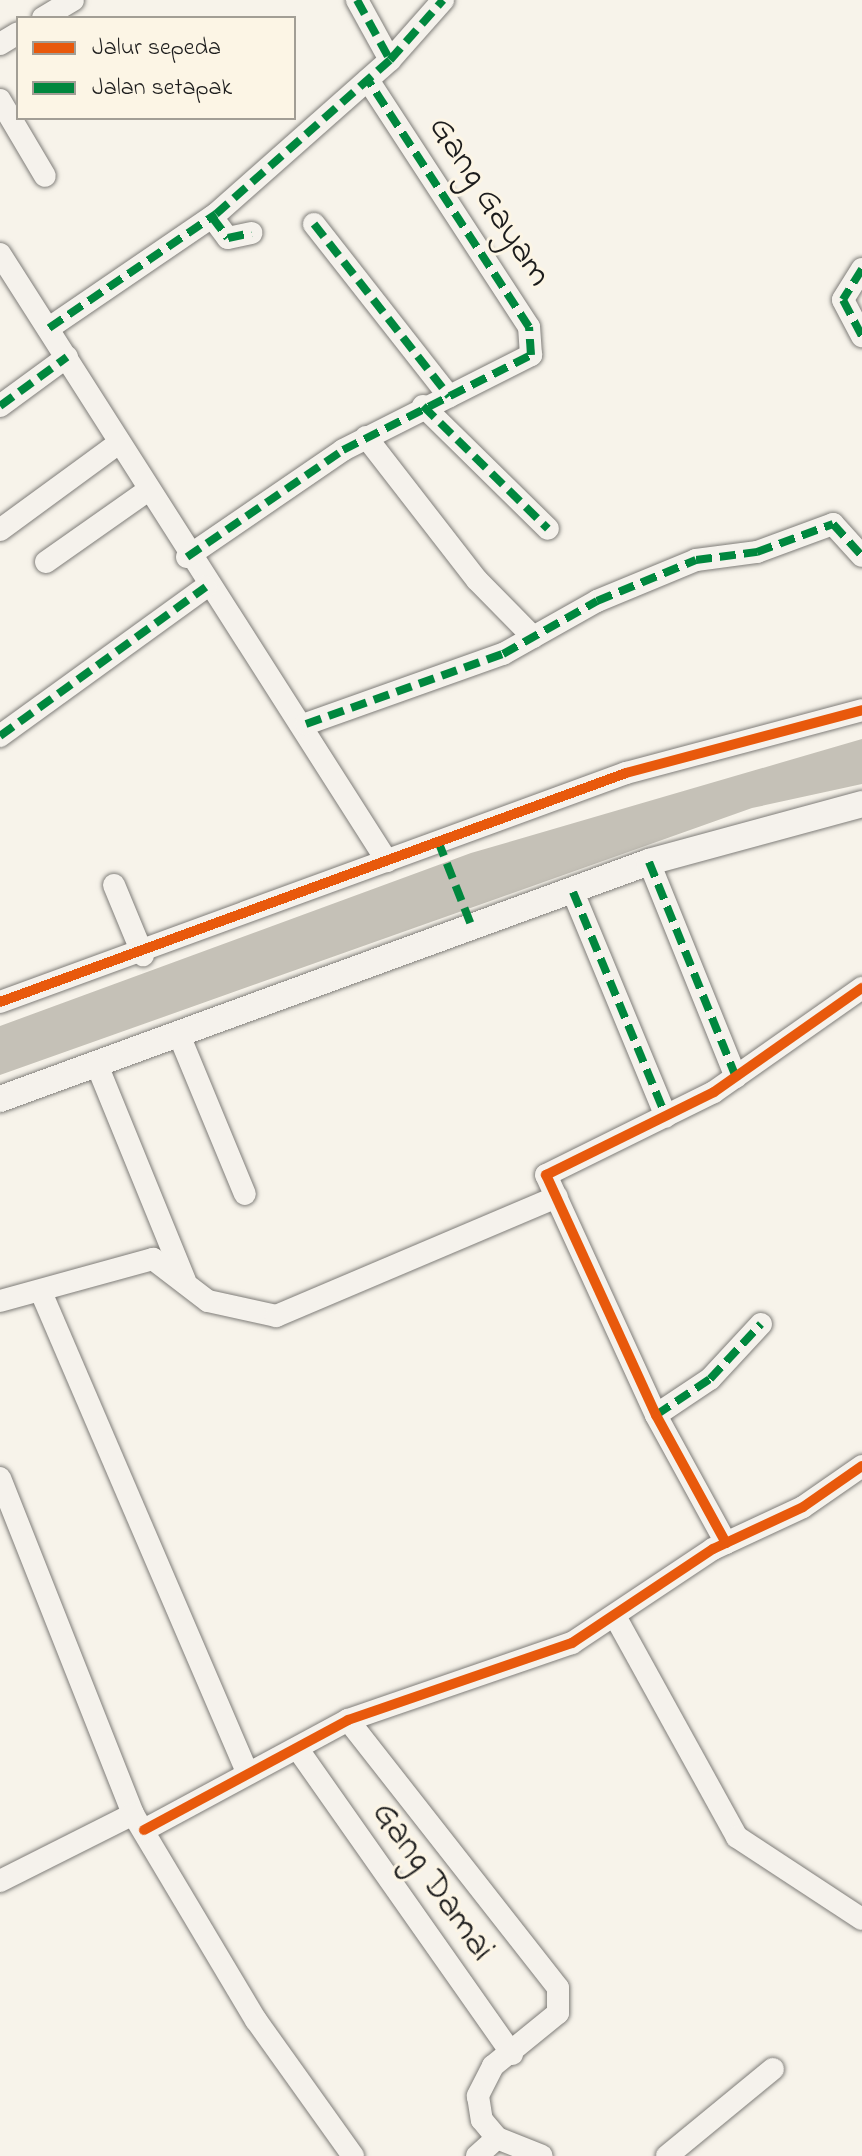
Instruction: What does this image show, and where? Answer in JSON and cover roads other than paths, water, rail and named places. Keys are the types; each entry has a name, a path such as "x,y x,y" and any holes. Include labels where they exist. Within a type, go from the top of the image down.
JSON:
{"main road":[{"path":"0,1099 649,862 862,804"}],"street":[{"path":"46,16 73,0"},
{"path":"357,0 390,60"},
{"path":"49,328 212,217 390,60 443,0"},
{"name":"Gang Gayam","path":"368,80 536,341 522,364 449,396"},
{"path":"0,100 45,176"},
{"path":"212,217 228,238 251,233"},
{"path":"187,557 366,437 423,406 449,396 314,224"},
{"path":"0,254 67,357 206,587 306,724 387,861"},
{"path":"862,269 843,300 862,336"},
{"path":"0,406 67,357"},
{"path":"423,406 548,529"},
{"path":"366,437 477,580 533,637"},
{"path":"0,530 119,443"},
{"path":"46,562 147,491"},
{"path":"306,724 533,637 696,560 757,552 833,524 862,556"},
{"path":"0,736 206,587"},
{"path":"0,1002 143,955 387,861 701,749 862,710"},
{"path":"649,862 736,1077"},
{"path":"114,885 143,955"},
{"path":"573,892 666,1117"},
{"path":"726,1543 656,1415 546,1175 666,1117 736,1077 862,988"},
{"path":"179,1035 245,1194"},
{"path":"97,1065 189,1289"},
{"path":"0,1301 41,1292 140,1259 153,1259 189,1289 246,1315 295,1312 557,1197"},
{"path":"41,1292 247,1772"},
{"path":"656,1415 710,1379 761,1324"},
{"path":"0,1881 247,1772 348,1720 572,1643 616,1618 726,1543 803,1507 862,1466"},
{"path":"0,1478 138,1822 256,2020 353,2156"},
{"path":"616,1618 737,1837 862,1919"},
{"path":"348,1720 558,1988 558,2013 512,2054 493,2066 478,2096 482,2120 497,2138 542,2156"},
{"name":"Gang Damai","path":"297,1748 512,2054"},
{"path":"667,2156 773,2069"},
{"path":"477,2156 497,2138"}]}
